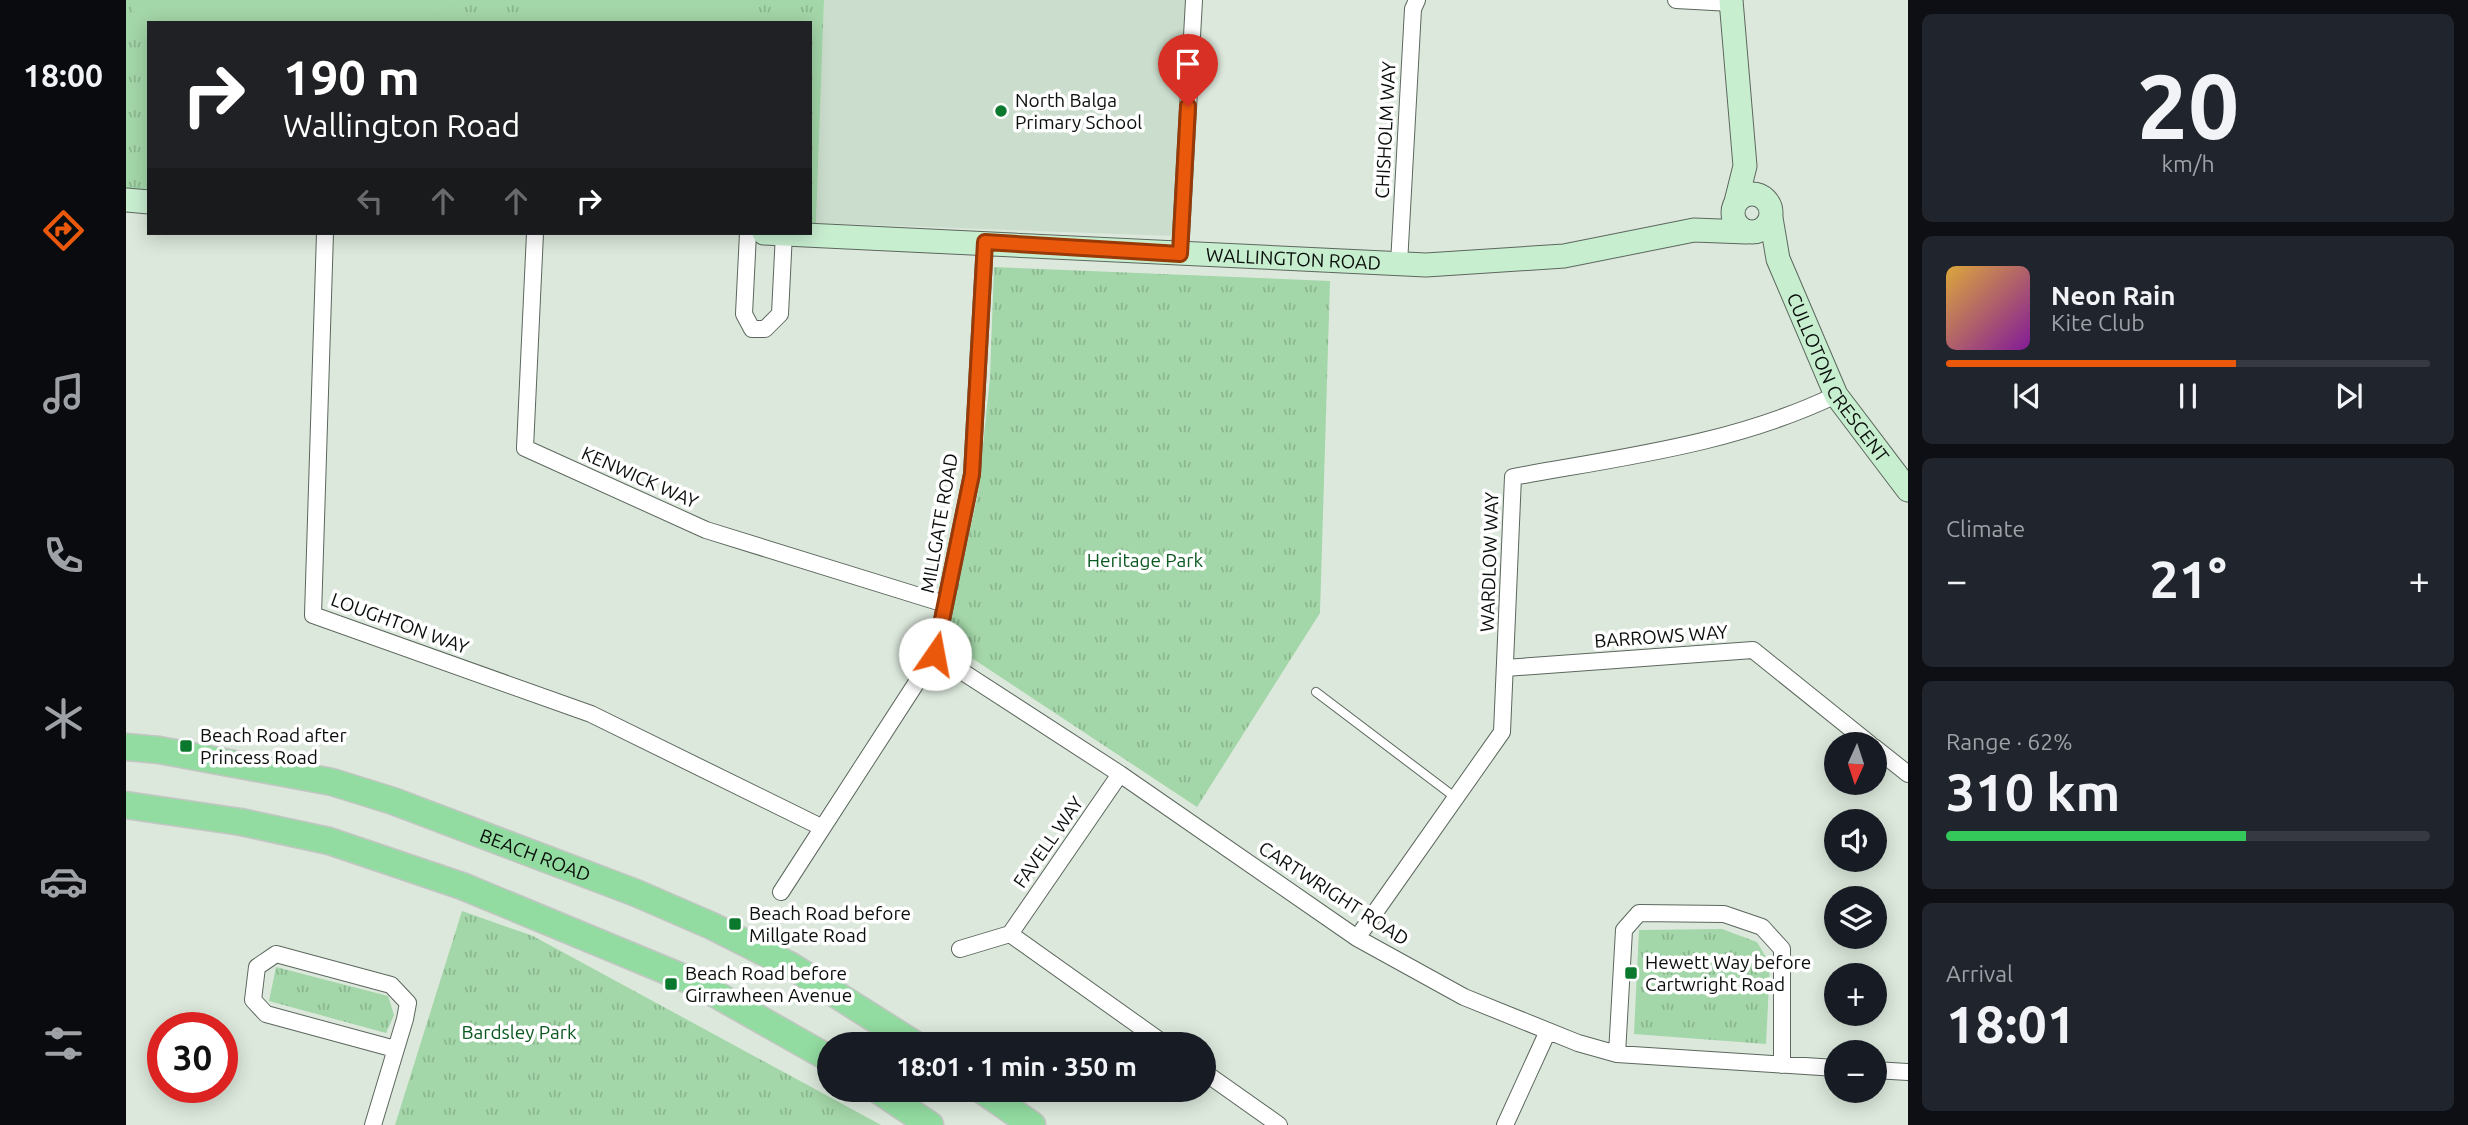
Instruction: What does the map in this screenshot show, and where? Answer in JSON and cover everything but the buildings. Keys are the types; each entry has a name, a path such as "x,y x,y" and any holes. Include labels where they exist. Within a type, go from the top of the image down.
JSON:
{"main road":[{"name":"BEACH ROAD","path":"126,747 159,750 332,782 394,801 712,926 792,966 896,1032"},
{"path":"126,805 240,822 329,841 462,886 696,983 817,1052"},
{"path":"896,1102 930,1125"},
{"path":"999,1102 1032,1125"}],"street":[{"path":"1180,254 1194,0"},
{"name":"CHISHOLM WAY","path":"1399,264 1413,9 1417,0"},
{"path":"1676,0 1731,1"},
{"name":"CULLOTON CRESCENT","path":"1731,1 1745,166 1735,205 1735,222 1778,259"},
{"name":"CULLOTON CRESCENT","path":"1745,166 1761,196 1770,205 1778,259 1836,396 1908,490"},
{"path":"1735,205 1748,194 1761,196"},
{"path":"126,200 147,202"},
{"name":"WALLINGTON ROAD","path":"1695,230 1735,205"},
{"path":"1749,232 1765,229 1772,218"},
{"name":"WALLINGTON ROAD","path":"812,234 1399,264 1482,263 1564,256 1695,230 1749,232"},
{"name":"LOUGHTON WAY","path":"325,235 313,615 591,714 821,827"},
{"name":"KENWICK WAY","path":"535,235 525,449 706,530 945,604"},
{"path":"748,235 744,314 752,328 765,329 779,314 783,235"},
{"name":"MILLGATE ROAD","path":"780,892 935,654 972,474 985,242"},
{"name":"WARDLOW WAY","path":"1357,938 1502,732 1513,477 1707,442 1798,413 1836,396"},
{"name":"BARROWS WAY","path":"1506,668 1753,650 1855,732"},
{"name":"CARTWRIGHT ROAD","path":"935,654 1121,774 1357,938 1464,997 1548,1031 1617,1054 1824,1067"},
{"path":"1887,757 1908,774"},
{"name":"FAVELL WAY","path":"1010,934 1121,774"},
{"path":"1617,1054 1624,930 1639,913 1724,914 1762,927 1782,949 1782,1065"},
{"path":"960,949 1010,934 1148,1032"},
{"path":"373,1125 395,1049 408,1003 391,985 276,954 257,967 253,1000 267,1014 395,1049"},
{"path":"1505,1125 1548,1031"},
{"path":"1887,1071 1908,1072"},
{"path":"1216,1080 1279,1125"}],"lane":[{"path":"1316,692 1457,798"}],"shaded area":[{"name":"North Balga Primary School","path":"824,0 1188,0 1174,236 816,223"}],"green space":[{"path":"126,0 824,0 816,223 812,223 812,21 147,21 147,194 126,193"},
{"path":"128,0 462,1 420,21 147,21 147,34"},
{"path":"512,0 755,0 748,15 740,21 536,21"},
{"name":"Heritage Park","path":"994,267 1330,281 1320,613 1197,807 946,641 978,493 990,378"},
{"name":"Bardsley Park","path":"462,911 533,936 817,1090 817,1102 839,1102 881,1125 395,1125"},
{"path":"1722,929 1757,942 1770,964 1766,1044 1634,1034 1639,930"},
{"path":"276,967 388,996 394,1015 386,1033 269,1001"}],"place":[{"name":"North Balga Primary School","path":"1001,111"},
{"name":"Beach Road after Princess Road","path":"186,746"},
{"name":"Beach Road before Millgate Road","path":"735,924"},
{"name":"Hewett Way before Cartwright Road","path":"1631,973"},
{"name":"Beach Road before Girrawheen Avenue","path":"671,984"}],"route":[{"path":"935,654 972,474 985,242 1180,254 1188,106"}]}
